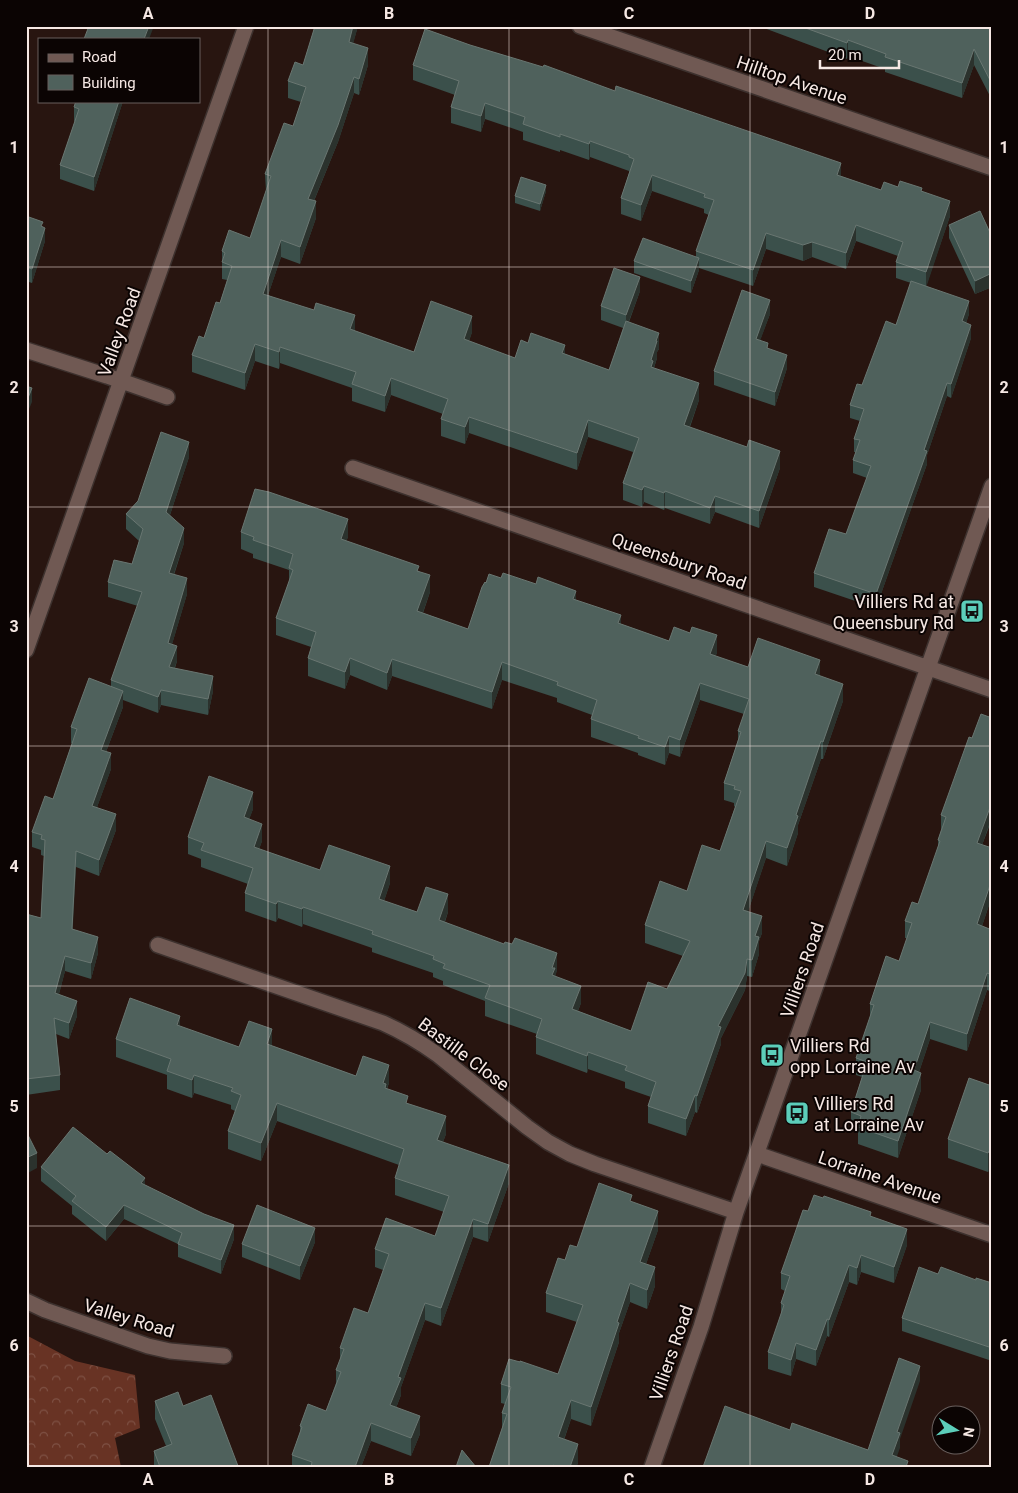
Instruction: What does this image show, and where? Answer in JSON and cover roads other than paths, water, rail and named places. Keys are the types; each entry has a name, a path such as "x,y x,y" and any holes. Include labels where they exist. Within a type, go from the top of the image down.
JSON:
{"street":[{"name":"Valley Road","path":"26,650 246,26"},
{"name":"Hilltop Avenue","path":"580,26 992,168"},
{"path":"26,350 167,397"},
{"name":"Queensbury Road","path":"353,468 992,690"},
{"name":"Villiers Road","path":"652,1467 701,1327 736,1212 992,486"},
{"name":"Bastille Close","path":"158,945 383,1023 402,1032 438,1055 541,1137 570,1154 736,1212"},
{"name":"Lorraine Avenue","path":"757,1154 992,1235"},
{"name":"Valley Road","path":"26,1301 45,1310 148,1346 170,1351 224,1356"}],"place":[{"name":"Villiers Rd at Queensbury Rd","path":"972,611"},
{"name":"Villiers Rd opp Lorraine Av","path":"772,1055"},
{"name":"Villiers Rd at Lorraine Av","path":"797,1113"}]}
